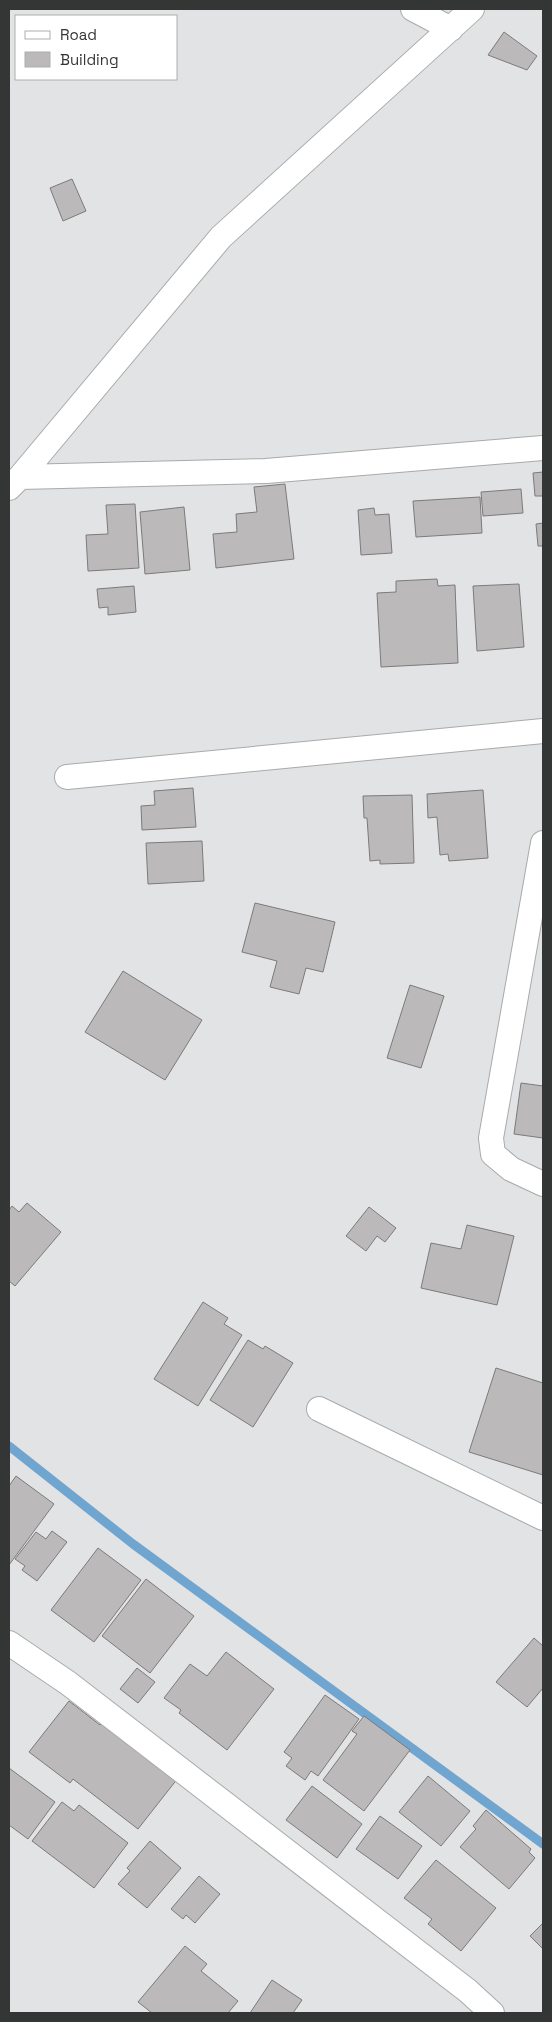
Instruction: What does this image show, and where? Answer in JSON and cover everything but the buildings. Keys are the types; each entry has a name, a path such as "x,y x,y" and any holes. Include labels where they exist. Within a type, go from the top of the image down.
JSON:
{"street":[{"path":"413,9 451,29"},
{"path":"14,482 221,237 472,9"},
{"path":"14,482 266,471 543,448"},
{"path":"67,777 543,731"},
{"path":"543,843 490,1138 493,1154 511,1169 543,1184"},
{"path":"319,1409 543,1518"},
{"path":"9,1643 68,1683 468,1991 492,2013"}],"waterway":[{"path":"9,1446 133,1544 543,1844"}]}
